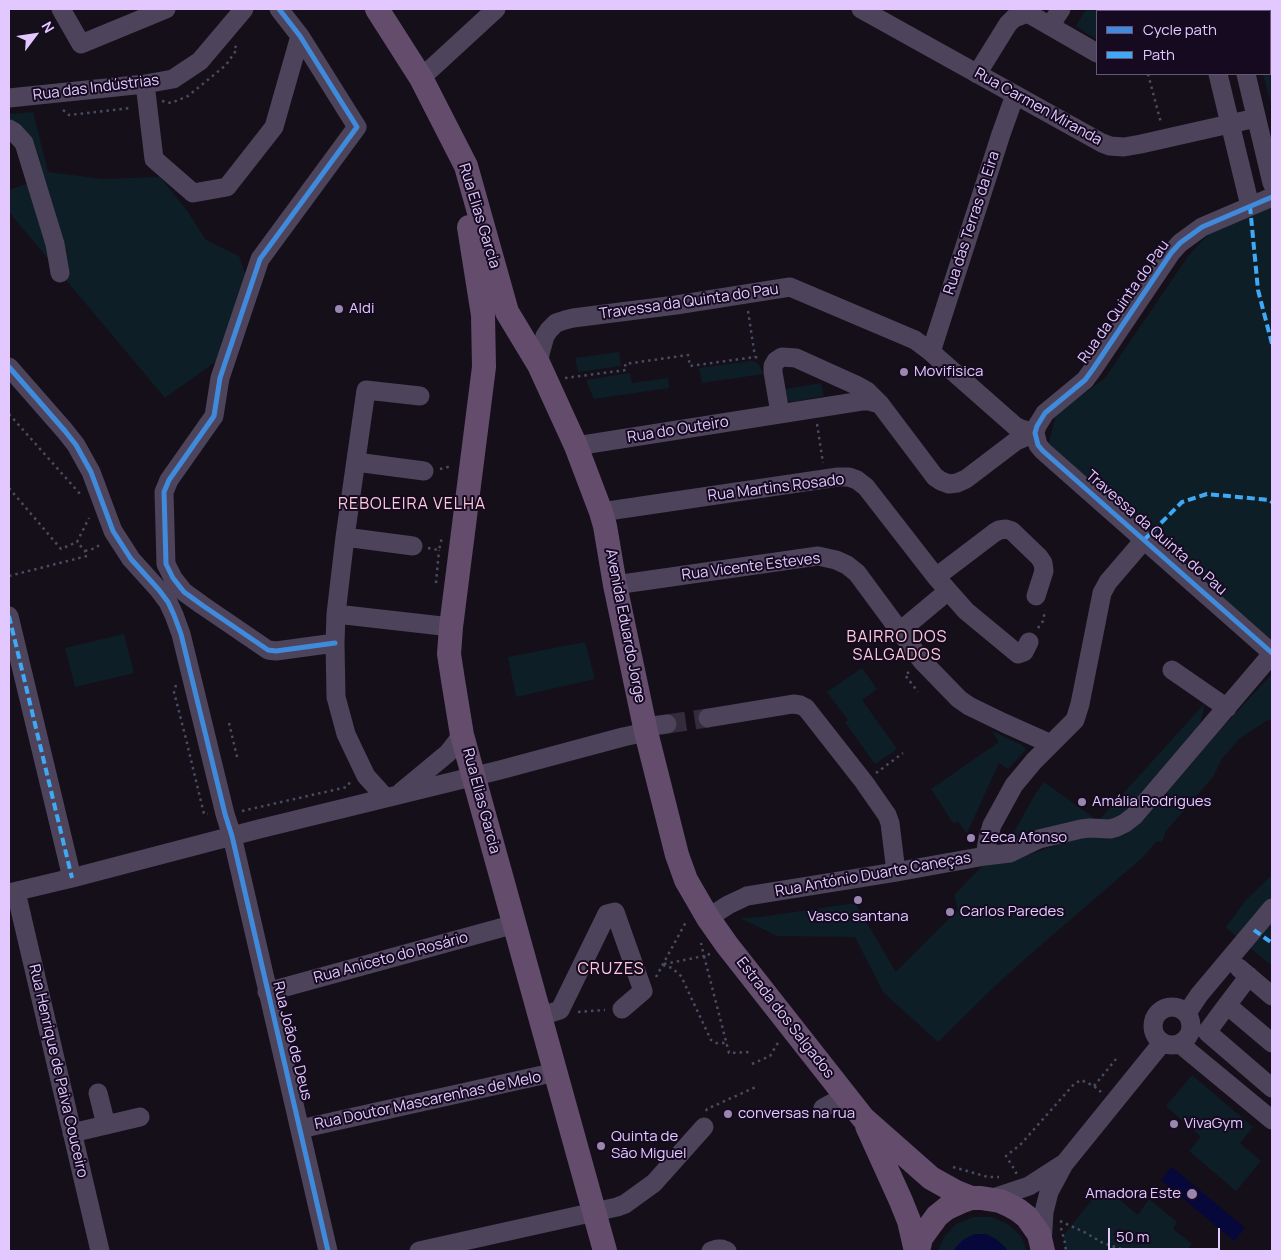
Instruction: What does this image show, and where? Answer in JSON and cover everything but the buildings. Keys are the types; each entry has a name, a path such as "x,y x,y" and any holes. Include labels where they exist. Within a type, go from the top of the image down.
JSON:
{"main road":[{"name":"Rua Elias Garcia","path":"363,9 417,104 467,210 483,314 484,367 450,628 452,680 462,735 515,924 550,1013 556,1072 605,1251"},
{"name":"Rua Elias Garcia","path":"377,9 421,78 466,166 508,312 524,340"},
{"path":"484,340 497,336 508,336 524,340"},
{"name":"Avenida Eduardo Jorge","path":"524,340 542,373 576,446 601,512 616,585 653,728 677,855 686,880 703,910"},
{"name":"Estrada dos Salgados","path":"703,910 728,946 863,1118 932,1178 956,1192 1009,1205 1018,1210 1027,1217 1038,1234 1043,1249"},
{"name":"Estrada dos Salgados","path":"863,1118 901,1201 909,1221 917,1251"},
{"path":"917,1251 921,1238 937,1216 953,1206 980,1199"}],"street":[{"path":"61,9 81,44 166,9"},
{"name":"Rua das Indústrias","path":"9,98 145,84 172,79 200,61 244,9"},
{"path":"279,9 300,36 357,128 260,259 220,378 214,416 169,480 164,492 166,564 173,578 184,592 268,650 276,651 334,642"},
{"path":"421,78 496,9"},
{"name":"Rua Carmen Miranda","path":"861,9 889,15 977,74 1110,146 1124,147 1256,118"},
{"path":"1050,26 1061,9"},
{"path":"977,74 1008,24 1014,18 1025,14 1031,15 1096,52"},
{"path":"145,84 154,159 193,193 227,187 274,127 300,36"},
{"path":"1218,75 1250,206"},
{"path":"1246,75 1272,183"},
{"name":"Rua das Terras da Eira","path":"931,352 1015,94"},
{"path":"9,129 24,143 55,244 60,273"},
{"name":"Rua da Quinta do Pau","path":"1036,429 1045,413 1084,380 1094,369 1171,253 1180,243 1202,227 1272,197"},
{"name":"Travessa da Quinta do Pau","path":"542,373 540,354 545,336 556,324 565,320 790,287 915,340 1015,426 1021,429 1036,429 1038,445 1043,451 1272,653 1134,816 1125,823 1117,828 1110,829 1080,829 1039,839 1010,853 985,856"},
{"path":"780,414 773,366 776,361 782,358 796,358 867,391 880,404 935,477 950,484 966,479 1008,446 1036,429"},
{"name":"Rua João de Deus","path":"9,367 76,445 91,472 113,531 131,559 168,602 181,634 232,836 328,1251"},
{"path":"392,796 366,776 346,734 336,696 334,642 345,537 366,390 420,396"},
{"name":"Rua do Outeiro","path":"576,446 862,401 880,404"},
{"path":"356,462 424,472"},
{"name":"Rua Martins Rosado","path":"601,512 849,477 866,487 942,584 966,611 1018,654 1024,652 1029,642"},
{"path":"900,631 942,584 999,530 1006,529 1012,531 1043,563 1044,571 1036,596"},
{"path":"345,537 414,546"},
{"name":"Rua António Duarte Caneças","path":"703,910 728,905 747,896 985,856 992,825 1006,798 1022,774 1075,720 1104,587 1144,540"},
{"name":"Rua Vicente Esteves","path":"616,585 818,556 848,565 857,574 922,661 959,699 1046,748"},
{"path":"336,614 450,628"},
{"path":"9,616 72,878"},
{"path":"1172,670 1227,708"},
{"path":"708,718 793,704 806,708 864,782 887,815 890,823 896,872"},
{"path":"12,893 474,776 653,728"},
{"path":"392,796 448,753 462,735"},
{"name":"Rua Henrique de Paiva Couceiro","path":"12,893 100,1251"},
{"path":"1187,1013 1199,995 1272,908"},
{"path":"550,1013 607,914 615,912 643,991 622,1009"},
{"name":"Rua Aniceto do Rosário","path":"267,992 515,924"},
{"path":"1229,959 1272,996"},
{"path":"1249,976 1207,1032 1272,1088"},
{"path":"1226,1005 1272,1043"},
{"path":"1043,1249 1044,1212 1049,1192 1064,1164 1114,1103 1171,1043 1189,1036 1192,1024 1187,1013 1182,1009 1171,1006 1166,1007 1156,1014 1152,1026 1157,1039 1171,1043 1272,1120"},
{"name":"Rua Doutor Mascarenhas de Melo","path":"300,1129 556,1072"},
{"path":"98,1093 106,1125"},
{"path":"824,1108 845,1096"},
{"path":"72,1133 140,1117"},
{"path":"419,1251 594,1213 625,1204 654,1183 704,1127"},
{"path":"980,1199 1029,1186 1064,1164"},
{"path":"710,1251 722,1248 727,1251"}],"path":[{"path":"1148,75 1165,139"},
{"path":"745,294 755,357"},
{"path":"542,373 626,370 625,364 688,356 690,366 755,357 763,359 773,366"},
{"path":"814,408 826,479"},
{"path":"9,488 61,549 77,542 89,518"},
{"path":"9,576 87,556 77,542"},
{"path":"85,551 96,548 102,542"},
{"path":"1029,642 1043,621 1047,600 1036,596"},
{"path":"176,682 174,692 204,814 211,814"},
{"path":"229,723 238,761"},
{"path":"864,782 903,753"},
{"path":"240,812 347,787 350,782 366,776"},
{"path":"663,964 703,910"},
{"path":"663,964 704,956 718,952 728,946"},
{"path":"704,956 729,1053 748,1052"},
{"path":"663,964 672,968 681,976 711,1040 727,1043"},
{"path":"550,1013 622,1009"},
{"path":"752,1064 770,1056 779,1041"},
{"path":"1094,1086 1116,1059"},
{"path":"1015,1179 1016,1172 1006,1156 1021,1144 1074,1084 1081,1080 1094,1086 1114,1103"},
{"path":"704,1127 707,1109 758,1086"},
{"path":"951,1166 988,1177 1003,1178"},
{"path":"1066,1251 1059,1221 1123,1251"}],"shaded area":[{"path":"1086,9 1100,9 1096,10 1096,39 1076,26"},
{"path":"1272,9 1272,107 1263,75 1271,75 1271,10 1245,10"},
{"path":"33,112 48,172 102,179 160,177 188,212 206,240 239,256 247,280 222,357 165,398 9,212 9,190 41,179 9,125 9,114"},
{"path":"1272,205 1272,667 1271,639 1047,450 1056,415 1105,378 1189,255 1215,227"},
{"path":"619,352 621,366 578,372 575,358"},
{"path":"751,361 759,365 763,374 702,383 699,368"},
{"path":"630,373 632,383 668,378 669,388 594,399 586,380"},
{"path":"821,383 824,396 792,402 786,399 785,389"},
{"path":"124,634 134,673 75,687 65,648"},
{"path":"585,642 595,679 516,697 508,657"},
{"path":"862,668 877,689 862,700 897,749 875,764 845,722 848,720 827,692"},
{"path":"1272,674 1272,719 1239,739 1222,759 1213,777 1166,831 1162,842 1157,841 1142,858 997,984 938,1042 883,992 855,937 777,936 740,918 761,917 855,903 896,972 958,910 954,895 983,865 1010,862 1091,832 1100,819 1205,703 1190,765"},
{"path":"992,731 1022,745 1026,750 1008,769 999,763 967,833 958,822 953,823 931,789 999,742"},
{"path":"1044,782 1098,821 1016,842 1013,834"},
{"path":"1272,875 1272,966 1226,927 1246,900"},
{"path":"1192,1075 1253,1127 1240,1143 1261,1161 1236,1191 1189,1151 1201,1137 1166,1106"},
{"path":"1172,1167 1245,1228 1234,1241 1161,1180"},
{"path":"1103,1186 1138,1215 1149,1199 1177,1222 1173,1229 1192,1244 1186,1251 1066,1251 1063,1236"},
{"path":"973,1217 991,1217 1008,1224 1021,1236 1027,1251 1007,1251 1005,1247 956,1247 954,1251 938,1251 944,1237 956,1224"},
{"path":"975,1234 986,1234 996,1239 1007,1251 954,1251 964,1239"}],"tunnel":[{"path":"667,724 708,718"}],"marked path":[{"path":"1250,206 1258,290 1272,344"},
{"path":"1144,540 1182,502 1207,494 1269,500 1272,502"},
{"path":"9,616 72,878"},
{"path":"1254,930 1272,943"}],"cycle path":[{"path":"279,9 300,36 357,127 260,259 220,378 214,416 169,480 164,492 166,564 173,578 184,592 268,650 276,651 335,643"},
{"path":"1272,197 1202,227 1180,243 1171,253 1085,380 1045,413 1035,433 1038,445 1043,451 1272,653"},
{"path":"9,367 76,445 91,472 113,531 131,559 168,602 181,634 232,836 328,1251"}],"place":[{"name":"Aldi","path":"339,309"},
{"name":"Movifisica","path":"904,372"},
{"name":"Amália Rodrigues","path":"1082,802"},
{"name":"Zeca Afonso","path":"971,838"},
{"name":"Vasco santana","path":"858,900"},
{"name":"Carlos Paredes","path":"950,912"},
{"name":"conversas na rua","path":"728,1114"},
{"name":"VivaGym","path":"1174,1124"},
{"name":"Quinta de São Miguel","path":"601,1146"},
{"name":"Amadora Este","path":"1192,1194"}],"district":[{"name":"REBOLEIRA VELHA","path":"412,505"},
{"name":"BAIRRO DOS SALGADOS","path":"897,647"},
{"name":"CRUZES","path":"611,970"}]}
